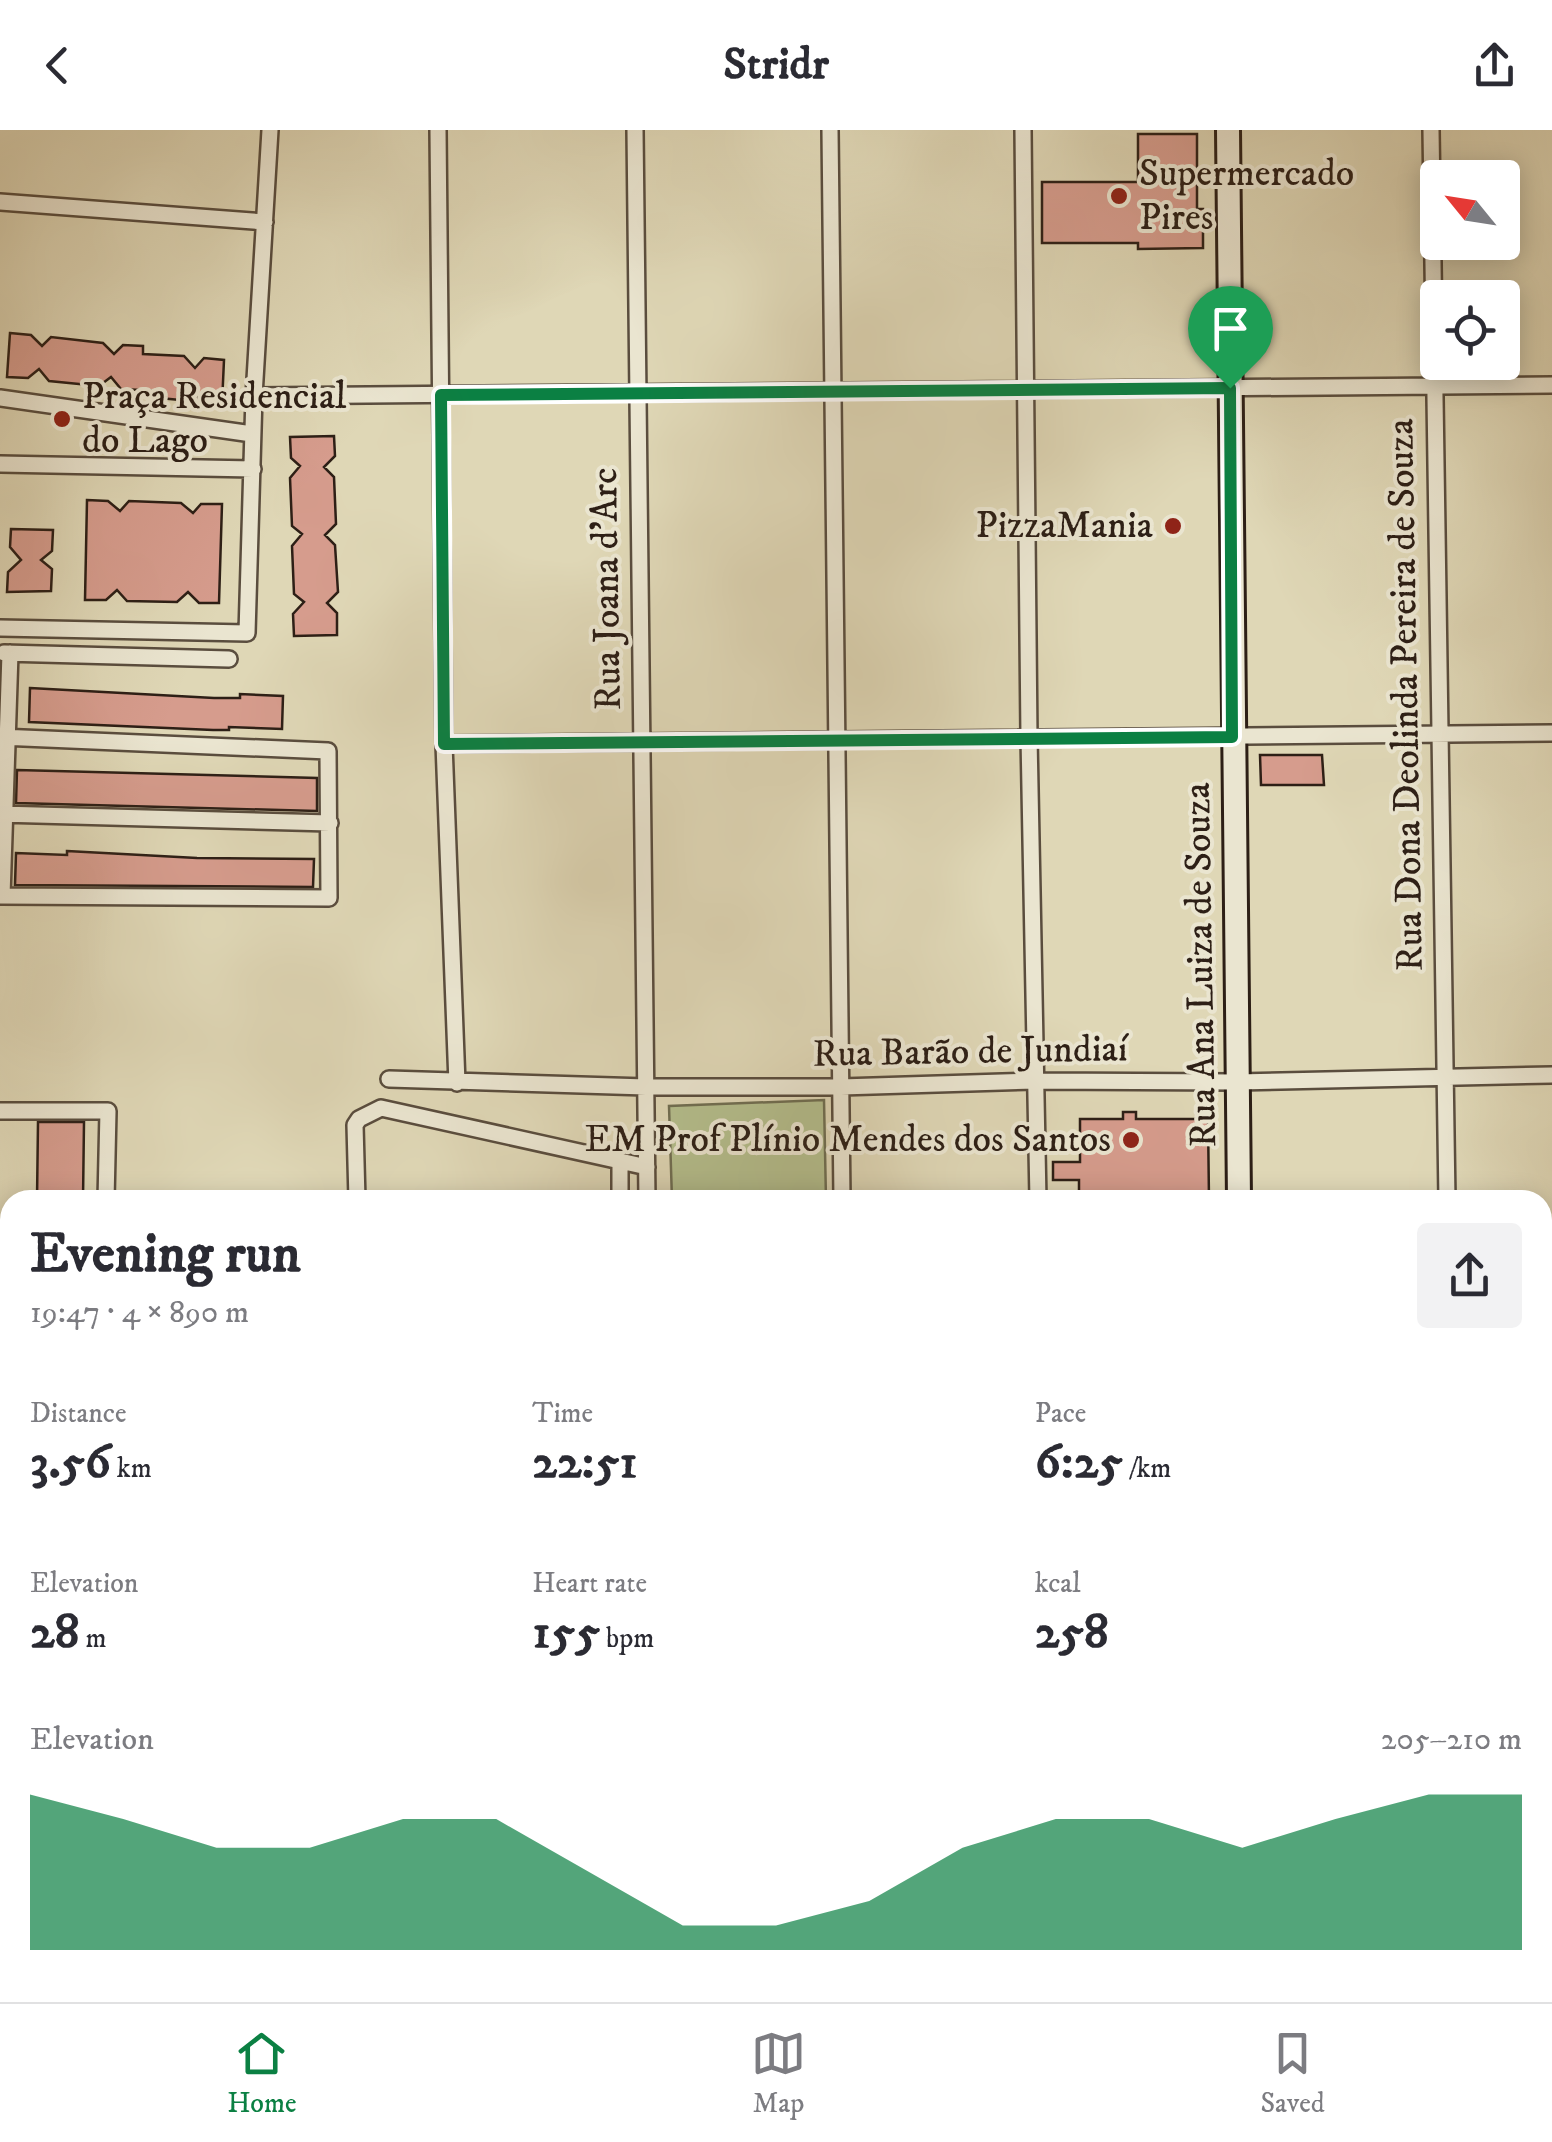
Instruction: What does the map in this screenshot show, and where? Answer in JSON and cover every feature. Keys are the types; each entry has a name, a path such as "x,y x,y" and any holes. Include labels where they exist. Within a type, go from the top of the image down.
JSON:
{"street":[{"path":"0,628 247,633 252,434 270,130"},
{"path":"438,130 444,744 456,1083"},
{"name":"Rua Joana d'Arc","path":"635,130 647,1190"},
{"path":"830,130 842,1190"},
{"path":"1023,130 1038,1190"},
{"name":"Rua Ana Luiza de Souza","path":"1228,130 1239,1190"},
{"name":"Rua Dona Deolinda Pereira de Souza","path":"1431,130 1447,1190"},
{"path":"0,202 266,222"},
{"path":"254,396 1552,385"},
{"path":"0,398 252,434"},
{"path":"0,464 253,469"},
{"path":"4,737 328,750 328,898 1,896 5,653 229,659"},
{"path":"444,744 1552,734"},
{"path":"2,814 330,823"},
{"name":"Rua Barão de Jundiaí","path":"389,1079 646,1087 841,1087 1552,1075"},
{"path":"357,1190 355,1125 381,1108 647,1167"},
{"path":"0,1111 108,1111 106,1190"},
{"path":"620,1162 620,1190"}],"green space":[{"path":"824,1100 826,1190 672,1190 669,1106"}],"building":[{"name":"Supermercado Pires","path":"1138,134 1197,134 1197,209 1203,209 1203,248 1138,249 1138,243 1042,243 1042,182 1138,182"},
{"path":"10,333 31,335 42,346 51,337 103,343 114,354 123,345 143,346 143,354 184,356 195,368 204,358 224,360 222,404 202,403 192,390 180,400 160,398 160,391 121,389 111,377 99,386 49,381 39,369 28,378 7,377"},
{"path":"334,436 335,456 324,467 334,477 336,524 325,535 335,545 338,592 327,603 337,613 337,635 294,636 293,614 304,602 294,594 292,546 302,534 292,526 290,478 300,466 291,458 290,437"},
{"path":"87,500 108,501 120,511 129,501 181,503 193,513 201,504 222,504 219,603 199,603 188,592 177,602 127,601 117,590 106,600 85,600"},
{"path":"11,529 53,530 52,551 41,560 52,569 51,591 7,592 8,572 21,560 10,547"},
{"path":"30,688 214,698 240,698 240,694 283,696 282,729 29,722"},
{"path":"1260,755 1322,755 1324,785 1261,785"},
{"path":"17,770 317,778 317,811 16,803"},
{"path":"67,851 314,859 313,887 15,885 16,853 67,855"},
{"name":"EM Prof Plínio Mendes dos Santos","path":"1123,1112 1136,1112 1136,1119 1208,1119 1209,1190 1079,1190 1079,1180 1053,1180 1053,1162 1080,1162 1080,1119 1123,1119"},
{"path":"38,1122 84,1122 83,1190 37,1190"}],"place":[{"name":"Supermercado Pires","path":"1119,196"},
{"name":"Praça Residencial do Lago","path":"62,419"},
{"name":"PizzaMania","path":"1173,526"},
{"name":"EM Prof Plínio Mendes dos Santos","path":"1131,1140"}],"route":[{"path":"1230,388 1232,737 444,744 441,395 1230,388"}]}
